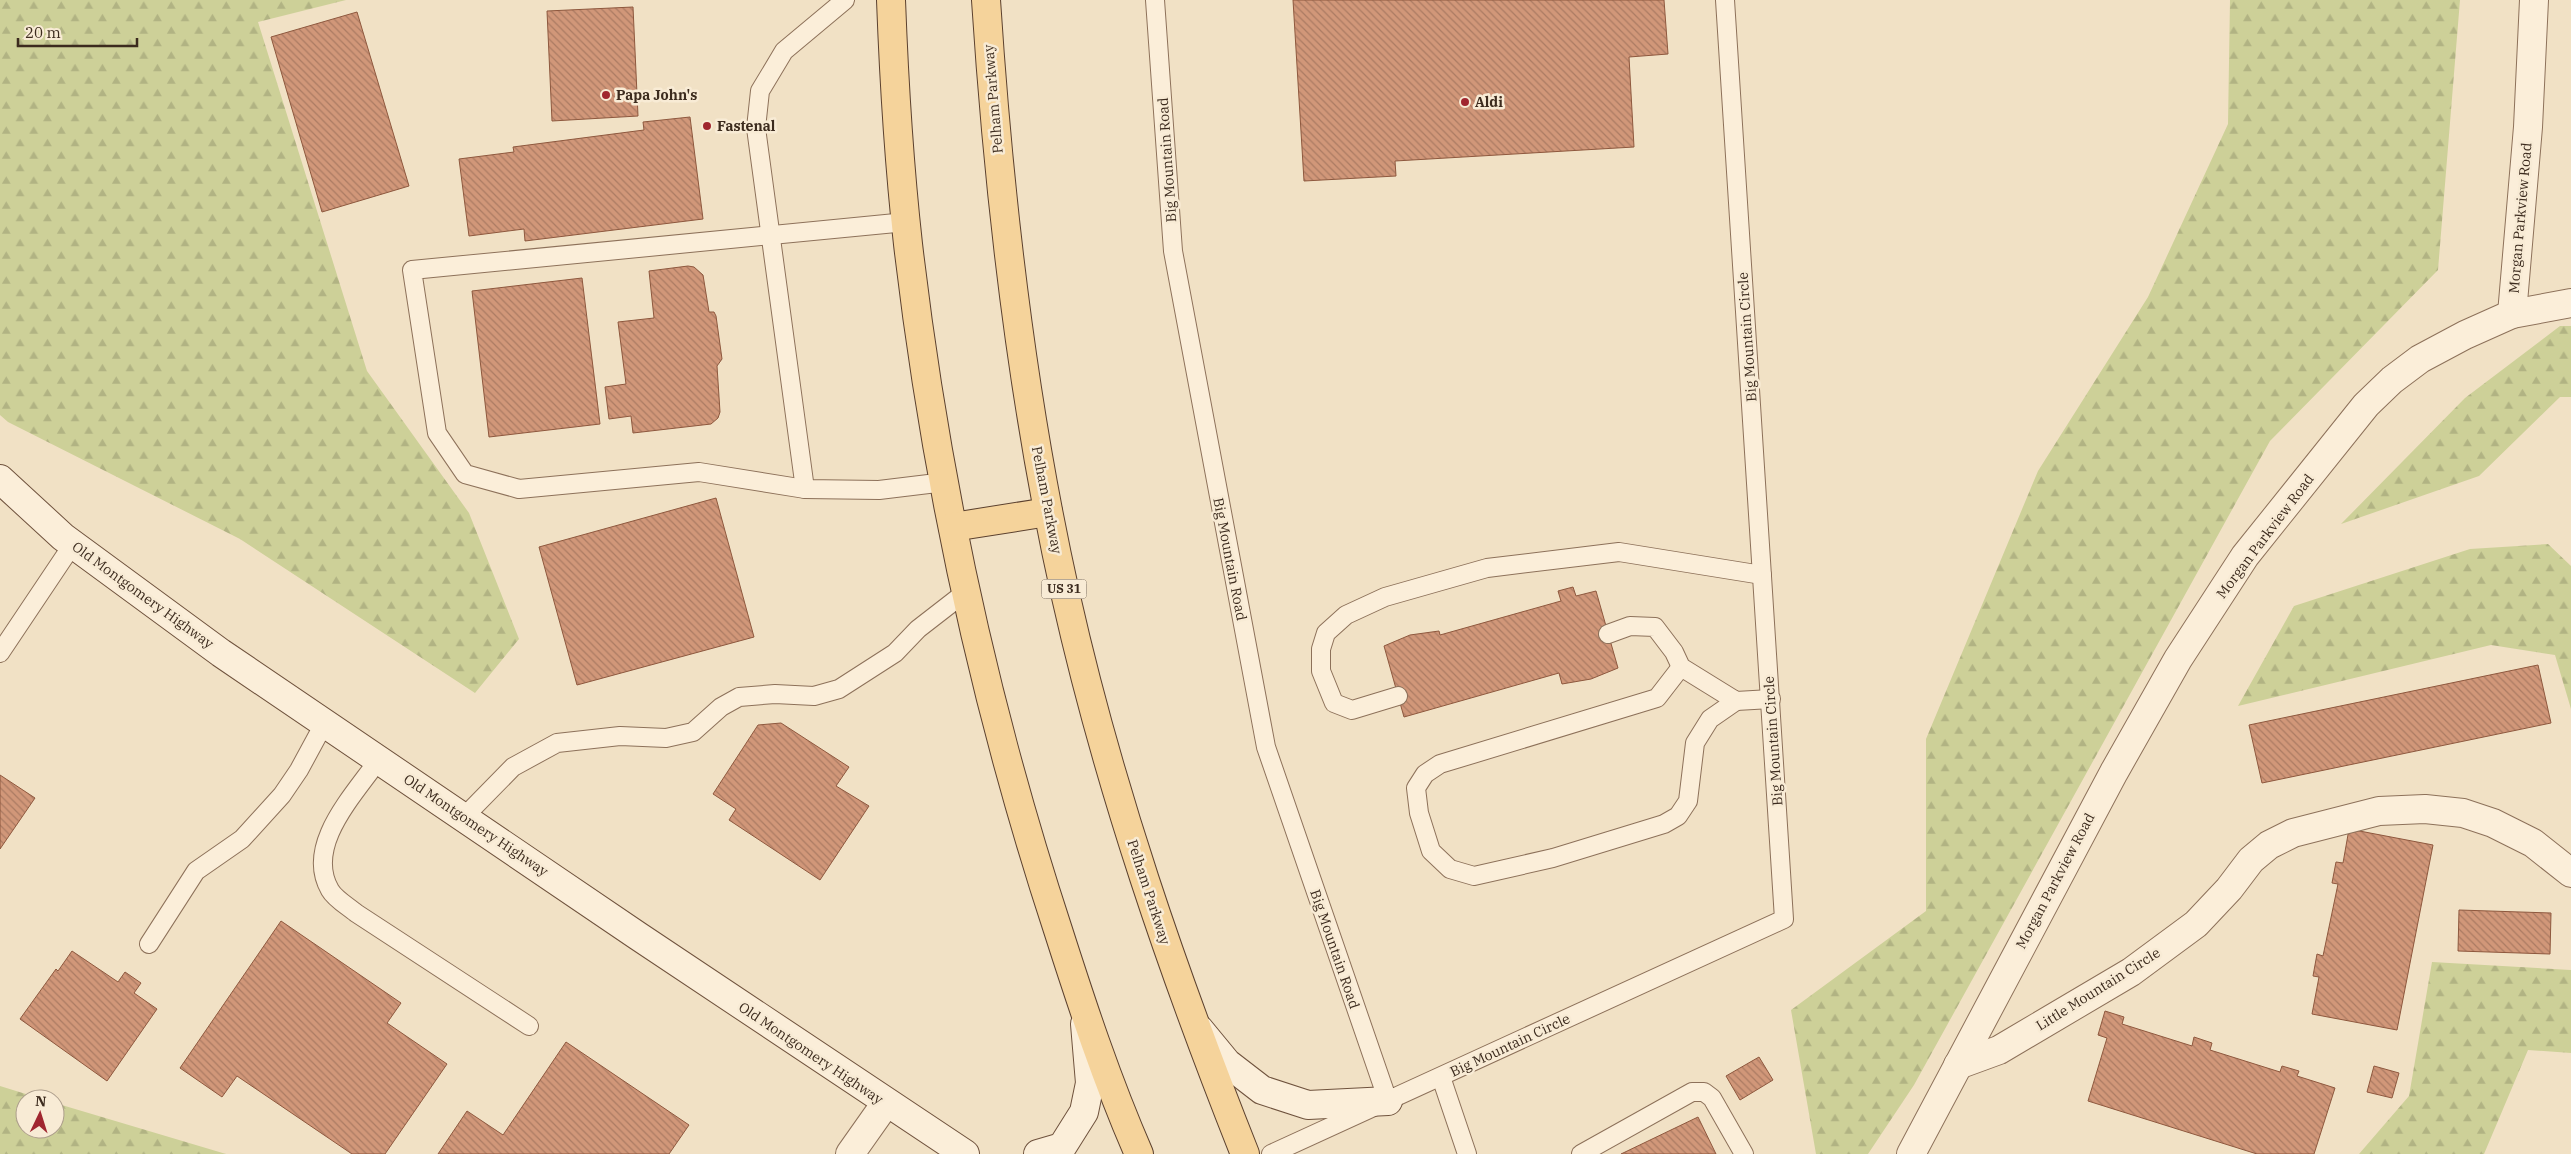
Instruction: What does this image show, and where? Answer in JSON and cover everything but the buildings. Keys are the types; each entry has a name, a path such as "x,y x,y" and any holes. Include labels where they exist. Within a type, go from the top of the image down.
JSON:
{"main road":[{"path":"890,0 895,98 906,222 927,384 953,527 999,731 1039,873 1083,1008 1139,1154"},
{"name":"Pelham Parkway","path":"986,0 993,113 1007,241 1028,399 1066,600 1102,737 1143,876 1192,1020 1245,1154"},
{"path":"953,527 1048,512"}],"street":[{"name":"Morgan Parkview Road","path":"1911,1154 2118,764 2178,659 2245,556 2366,405 2392,380 2420,359 2465,335 2512,314 2528,127 2534,0"},
{"path":"2512,314 2571,303"},
{"name":"Old Montgomery Highway","path":"0,479 73,544 221,653 886,1103 965,1154"},
{"name":"Little Mountain Circle","path":"1958,1065 1999,1050 2131,972 2196,924 2229,889 2251,860 2269,844 2293,833 2379,811 2425,809 2463,813 2493,823 2533,843 2571,873"},
{"path":"1038,1154 1062,1147 1084,1112 1090,1083 1083,1008"},
{"path":"1192,1020 1227,1063 1262,1090 1308,1105 1388,1101"},
{"path":"850,1154 886,1103"}],"lane":[{"path":"805,489 756,128 760,91 784,51 845,0"},
{"name":"Big Mountain Road","path":"1155,0 1174,260 1266,747 1388,1101"},
{"name":"Big Mountain Circle","path":"1271,1154 1784,918 1725,0"},
{"path":"906,222 770,237 412,270 437,433 465,474 519,489 699,472 805,489 879,490 946,482"},
{"path":"0,653 73,544"},
{"path":"1398,696 1352,710 1334,703 1321,671 1321,649 1326,633 1346,615 1385,596 1487,568 1619,552 1762,575"},
{"path":"464,817 513,767 557,743 620,736 666,738 693,732 721,707 740,697 775,694 814,696 839,689 895,653 918,629 967,591"},
{"path":"1608,634 1630,626 1655,627 1674,652 1681,667 1736,701"},
{"path":"1681,667 1658,698 1440,764 1425,774 1416,788 1419,813 1431,851 1450,870 1474,876 1553,858 1664,824 1678,816 1688,801 1695,742 1710,719 1736,701 1771,699"},
{"path":"149,944 196,871 242,839 282,795 299,770 325,722"},
{"path":"379,759 339,817 327,838 322,866 330,891 356,913 529,1026"},
{"path":"1441,1077 1467,1154"},
{"path":"1581,1154 1692,1092 1704,1092 1712,1098 1744,1154"}],"green space":[{"path":"0,0 346,0 258,22 367,371 469,513 519,639 475,693 240,539 8,422 0,415"},
{"path":"2230,0 2460,0 2438,270 2270,441 1914,1085 1868,1154 1816,1154 1791,1010 1926,911 1926,739 2038,471 2148,297 2228,124"},
{"path":"2560,326 2571,326 2571,397 2560,397 2479,476 2341,524 2465,398"},
{"path":"2548,544 2571,566 2571,709 2555,655 2491,645 2238,706 2294,606 2470,549"},
{"path":"2432,962 2571,970 2571,1053 2528,1050 2484,1154 2359,1154 2409,1096"},
{"path":"0,1086 15,1091 15,1139 65,1139 65,1106 226,1154 0,1154"}],"place":[{"name":"Papa John's","path":"606,95"},
{"name":"Aldi","path":"1465,102"},
{"name":"Fastenal","path":"707,126"}]}
